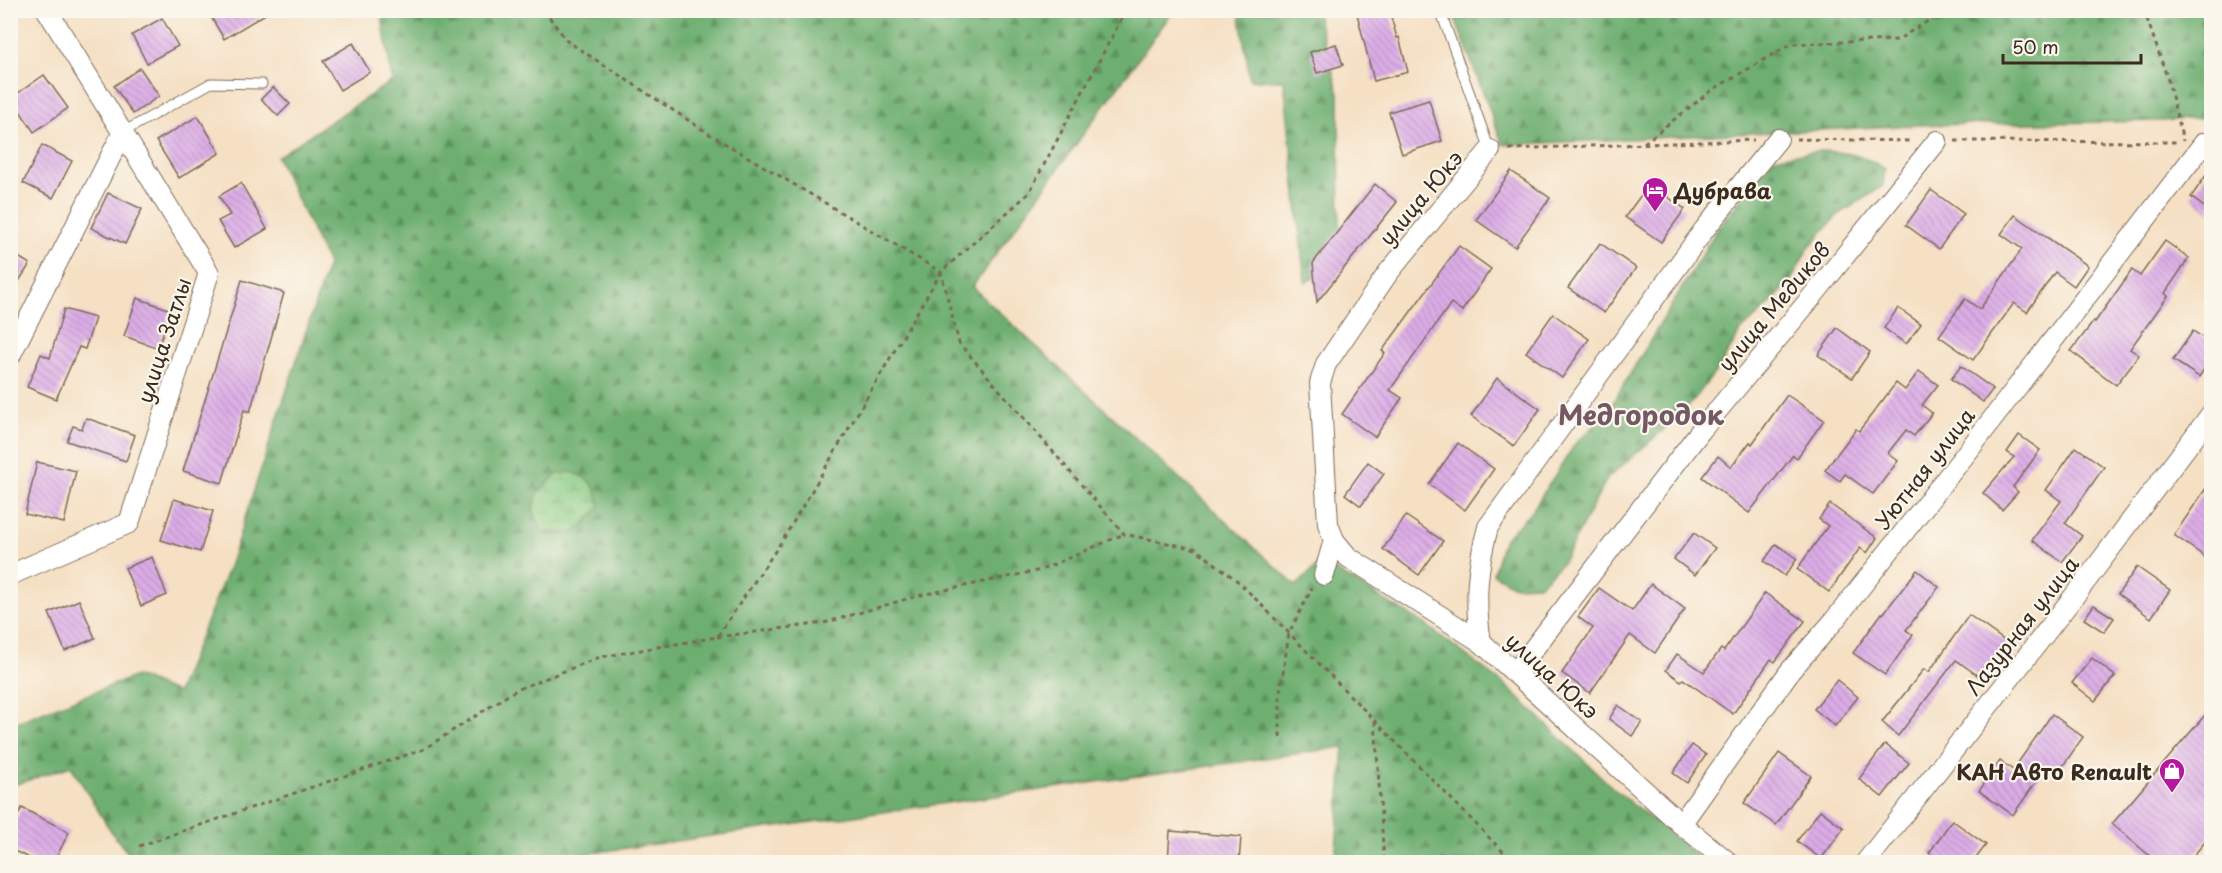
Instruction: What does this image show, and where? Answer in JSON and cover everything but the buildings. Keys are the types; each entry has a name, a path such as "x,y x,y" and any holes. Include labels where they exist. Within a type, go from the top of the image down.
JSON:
{"street":[{"name":"улица Затлы","path":"10,575 129,523 209,273 47,10"},
{"path":"10,356 123,132"},
{"path":"1481,642 1476,612 1480,558 1488,527 1704,230 1778,139"},
{"name":"улица Медиков","path":"1515,673 1702,429 1811,298 1936,141"},
{"name":"Уютная улица","path":"1681,824 1790,671 1840,613 1968,451 2204,143"},
{"name":"улица Юкэ","path":"1490,150 1388,273 1326,364 1320,383 1328,524 1334,540 1348,557 1481,642 1681,824 1728,862"},
{"name":"Лазурная улица","path":"1866,862 2079,590 2211,414"},
{"name":"улица Юкэ","path":"1324,575 1334,540"}],"lane":[{"path":"1440,10 1490,150"},
{"path":"123,132 211,83 262,84"},
{"path":"2208,862 2211,858"}],"path":[{"path":"544,10 567,41 711,135 942,272 959,343 1124,534"},
{"path":"717,637 784,538 942,272 1029,194 1126,10"},
{"path":"1643,144 1712,90 1791,45 1897,40 1946,10"},
{"path":"1490,150 1778,139 2184,142 2168,80 2144,10"},
{"path":"140,846 424,748 516,690 600,657 824,622 917,596 1041,570 1124,534 1196,549 1240,583 1513,862"},
{"path":"1280,737 1280,693 1289,633 1309,591 1324,575"},
{"path":"1375,720 1384,862"}],"green space":[{"path":"1174,10 972,287 1296,586 1321,562 1425,624 1504,684 1614,789 1705,862 1335,862 1344,747 528,862 135,862 112,833 71,766 11,786 11,724 136,676 177,693 229,567 328,264 277,157 392,81 381,11"},
{"path":"1239,11 1316,11 1339,94 1340,261 1305,283 1284,80 1250,80"},
{"path":"1452,11 2211,11 2211,117 2161,121 1922,125 1503,145"},
{"path":"1818,151 1853,155 1877,164 1885,169 1883,186 1838,215 1809,247 1790,282 1740,332 1720,366 1684,412 1607,479 1563,562 1539,585 1514,586 1493,574 1503,541 1532,511 1575,444 1605,416 1719,226 1774,157"},
{"path":"572,472 584,477 592,484 600,507 575,533 542,532 533,509 538,492 558,474"}],"place":[{"name":"Дубрава","path":"1655,213"},
{"name":"КАН Авто Renault","path":"2172,794"}],"district":[{"name":"Медгородок","path":"1641,413"}]}
